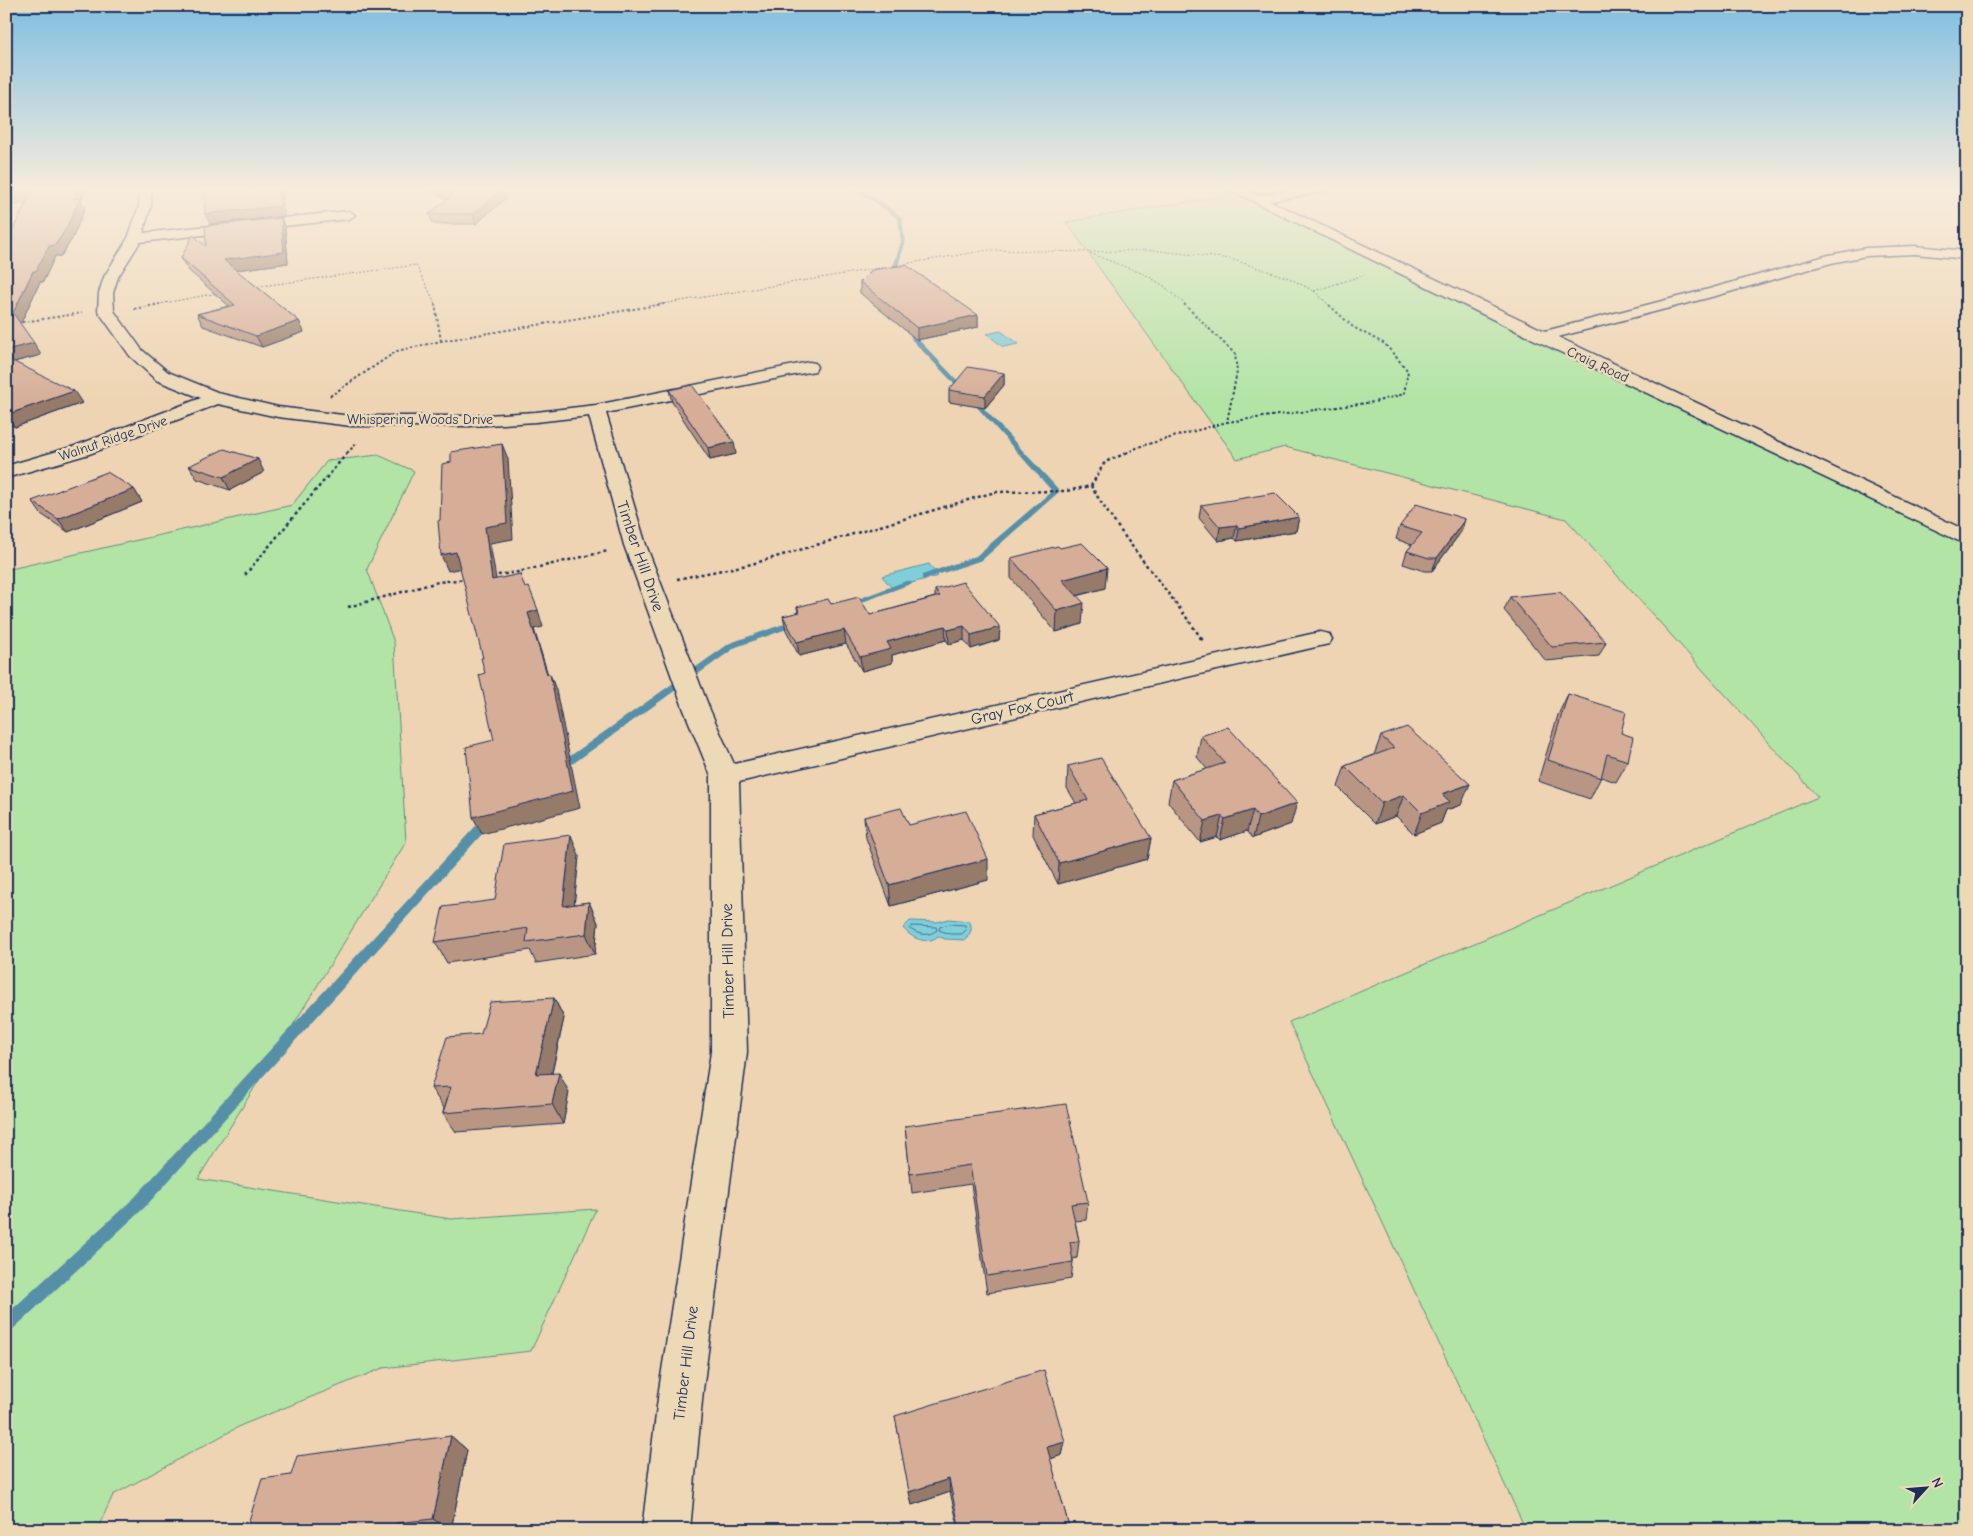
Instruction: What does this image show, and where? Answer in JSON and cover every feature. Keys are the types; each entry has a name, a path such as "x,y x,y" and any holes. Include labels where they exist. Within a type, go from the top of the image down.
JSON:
{"street":[{"path":"107,312 106,293 111,277 123,259"},
{"name":"Craig Road","path":"1380,259 1967,539"},
{"path":"1541,337 1714,292 1827,259"},
{"name":"Whispering Woods Drive","path":"107,312 136,353 162,376 217,398 278,412 380,422 480,421 596,410 809,367"},
{"name":"Walnut Ridge Drive","path":"6,472 82,450 217,398"},
{"name":"Timber Hill Drive","path":"596,410 635,544 697,710 724,776 728,1052 681,1390 666,1530"},
{"name":"Gray Fox Court","path":"724,776 1320,639"}],"path":[{"path":"303,415 397,351 441,341 937,259"},
{"path":"1105,259 1146,274 1164,286 1200,318 1235,354 1237,372 1227,422"},
{"path":"649,582 683,578 752,564 995,492 1066,491 1091,486 1105,462 1141,446 1227,422 1374,402 1404,394 1408,370 1385,344 1353,327 1314,292 1289,278 1260,267 1228,259"},
{"path":"250,288 416,265 436,305 441,341"},
{"path":"1314,292 1358,276 1400,268"},
{"path":"14,324 107,312 224,292"},
{"path":"245,574 340,459 380,422"},
{"path":"1091,486 1104,508 1219,662"},
{"path":"490,576 518,572 635,544"},
{"path":"348,607 438,582 472,578"}],"green space":[{"path":"1092,259 1380,259 1967,539 1967,1530 1526,1530 1289,1022 1818,797 1566,519 1285,447 1237,459"},
{"path":"378,455 414,471 367,569 394,642 406,842 198,1179 451,1219 596,1209 531,1351 383,1368 242,1425 113,1495 97,1530 6,1530 6,570 292,505 327,461"}],"water":[{"path":"1001,331 1018,344 1003,347 987,334"},
{"path":"929,564 938,576 892,588 882,576"},
{"path":"949,919 969,921 971,929 965,940 945,939 938,936 934,939 924,940 915,938 903,928 910,921 937,922"}],"building":[{"path":"6,259 42,259 36,271 33,271 13,313 34,343 6,350"},
{"path":"182,259 234,259 224,260 299,321 256,336 197,314 235,305"},
{"path":"906,265 978,315 917,328 860,282 872,270"},
{"path":"6,358 74,391 6,415"},
{"path":"968,367 1004,373 985,396 949,390"},
{"path":"692,385 734,442 708,448 669,390"},
{"path":"502,444 507,523 485,527 492,580 520,574 525,588 529,587 538,610 528,613 547,674 550,674 573,791 473,817 466,747 494,740 479,675 485,673 481,658 483,658 456,552 441,555 438,521 440,520 442,464 451,462 451,452"},
{"path":"224,449 258,459 223,477 189,466"},
{"path":"107,472 134,489 58,519 32,501"},
{"path":"1275,493 1299,517 1239,528 1237,525 1220,527 1201,505"},
{"path":"1416,504 1465,519 1437,558 1429,558 1407,551 1422,533 1400,526"},
{"path":"1082,543 1107,568 1062,580 1084,603 1057,611 1011,558 1058,546 1060,548"},
{"path":"963,582 1000,627 971,635 964,626 948,630 945,626 887,642 891,649 860,657 844,630 797,642 783,616 800,612 797,607 828,599 831,604 859,597 870,615 940,596 935,590"},
{"path":"1560,592 1606,642 1552,647 1510,597"},
{"path":"1568,694 1626,712 1621,733 1633,737 1628,761 1607,754 1601,778 1548,760"},
{"path":"1228,727 1297,803 1258,817 1253,810 1225,819 1222,816 1205,821 1172,780 1225,763 1201,736"},
{"path":"1407,727 1470,784 1442,794 1450,802 1422,813 1404,795 1382,803 1345,766 1394,748 1381,736"},
{"path":"1101,758 1151,838 1059,863 1034,814 1088,800 1068,766"},
{"path":"901,808 909,825 966,811 988,859 889,885 864,817"},
{"path":"571,835 563,906 589,902 586,934 526,942 528,928 435,942 443,907 495,900 504,844"},
{"path":"554,998 536,1074 559,1073 552,1104 443,1113 451,1087 431,1088 447,1037 481,1034 490,1002"},
{"path":"1066,1104 1088,1202 1071,1204 1079,1241 1070,1242 1073,1262 987,1276 970,1165 910,1174 905,1126"},
{"path":"1044,1370 1065,1442 1047,1447 1070,1530 960,1530 949,1479 909,1492 895,1416"},
{"path":"451,1436 433,1519 396,1523 395,1530 246,1530 262,1479 291,1475 297,1456"}],"waterway":[{"path":"892,279 898,259"},
{"path":"908,324 914,339 977,404 1056,491 979,558 925,577"},
{"path":"849,604 909,583"},
{"path":"560,768 733,645 798,622"},
{"path":"6,1326 140,1202 488,820"}]}
